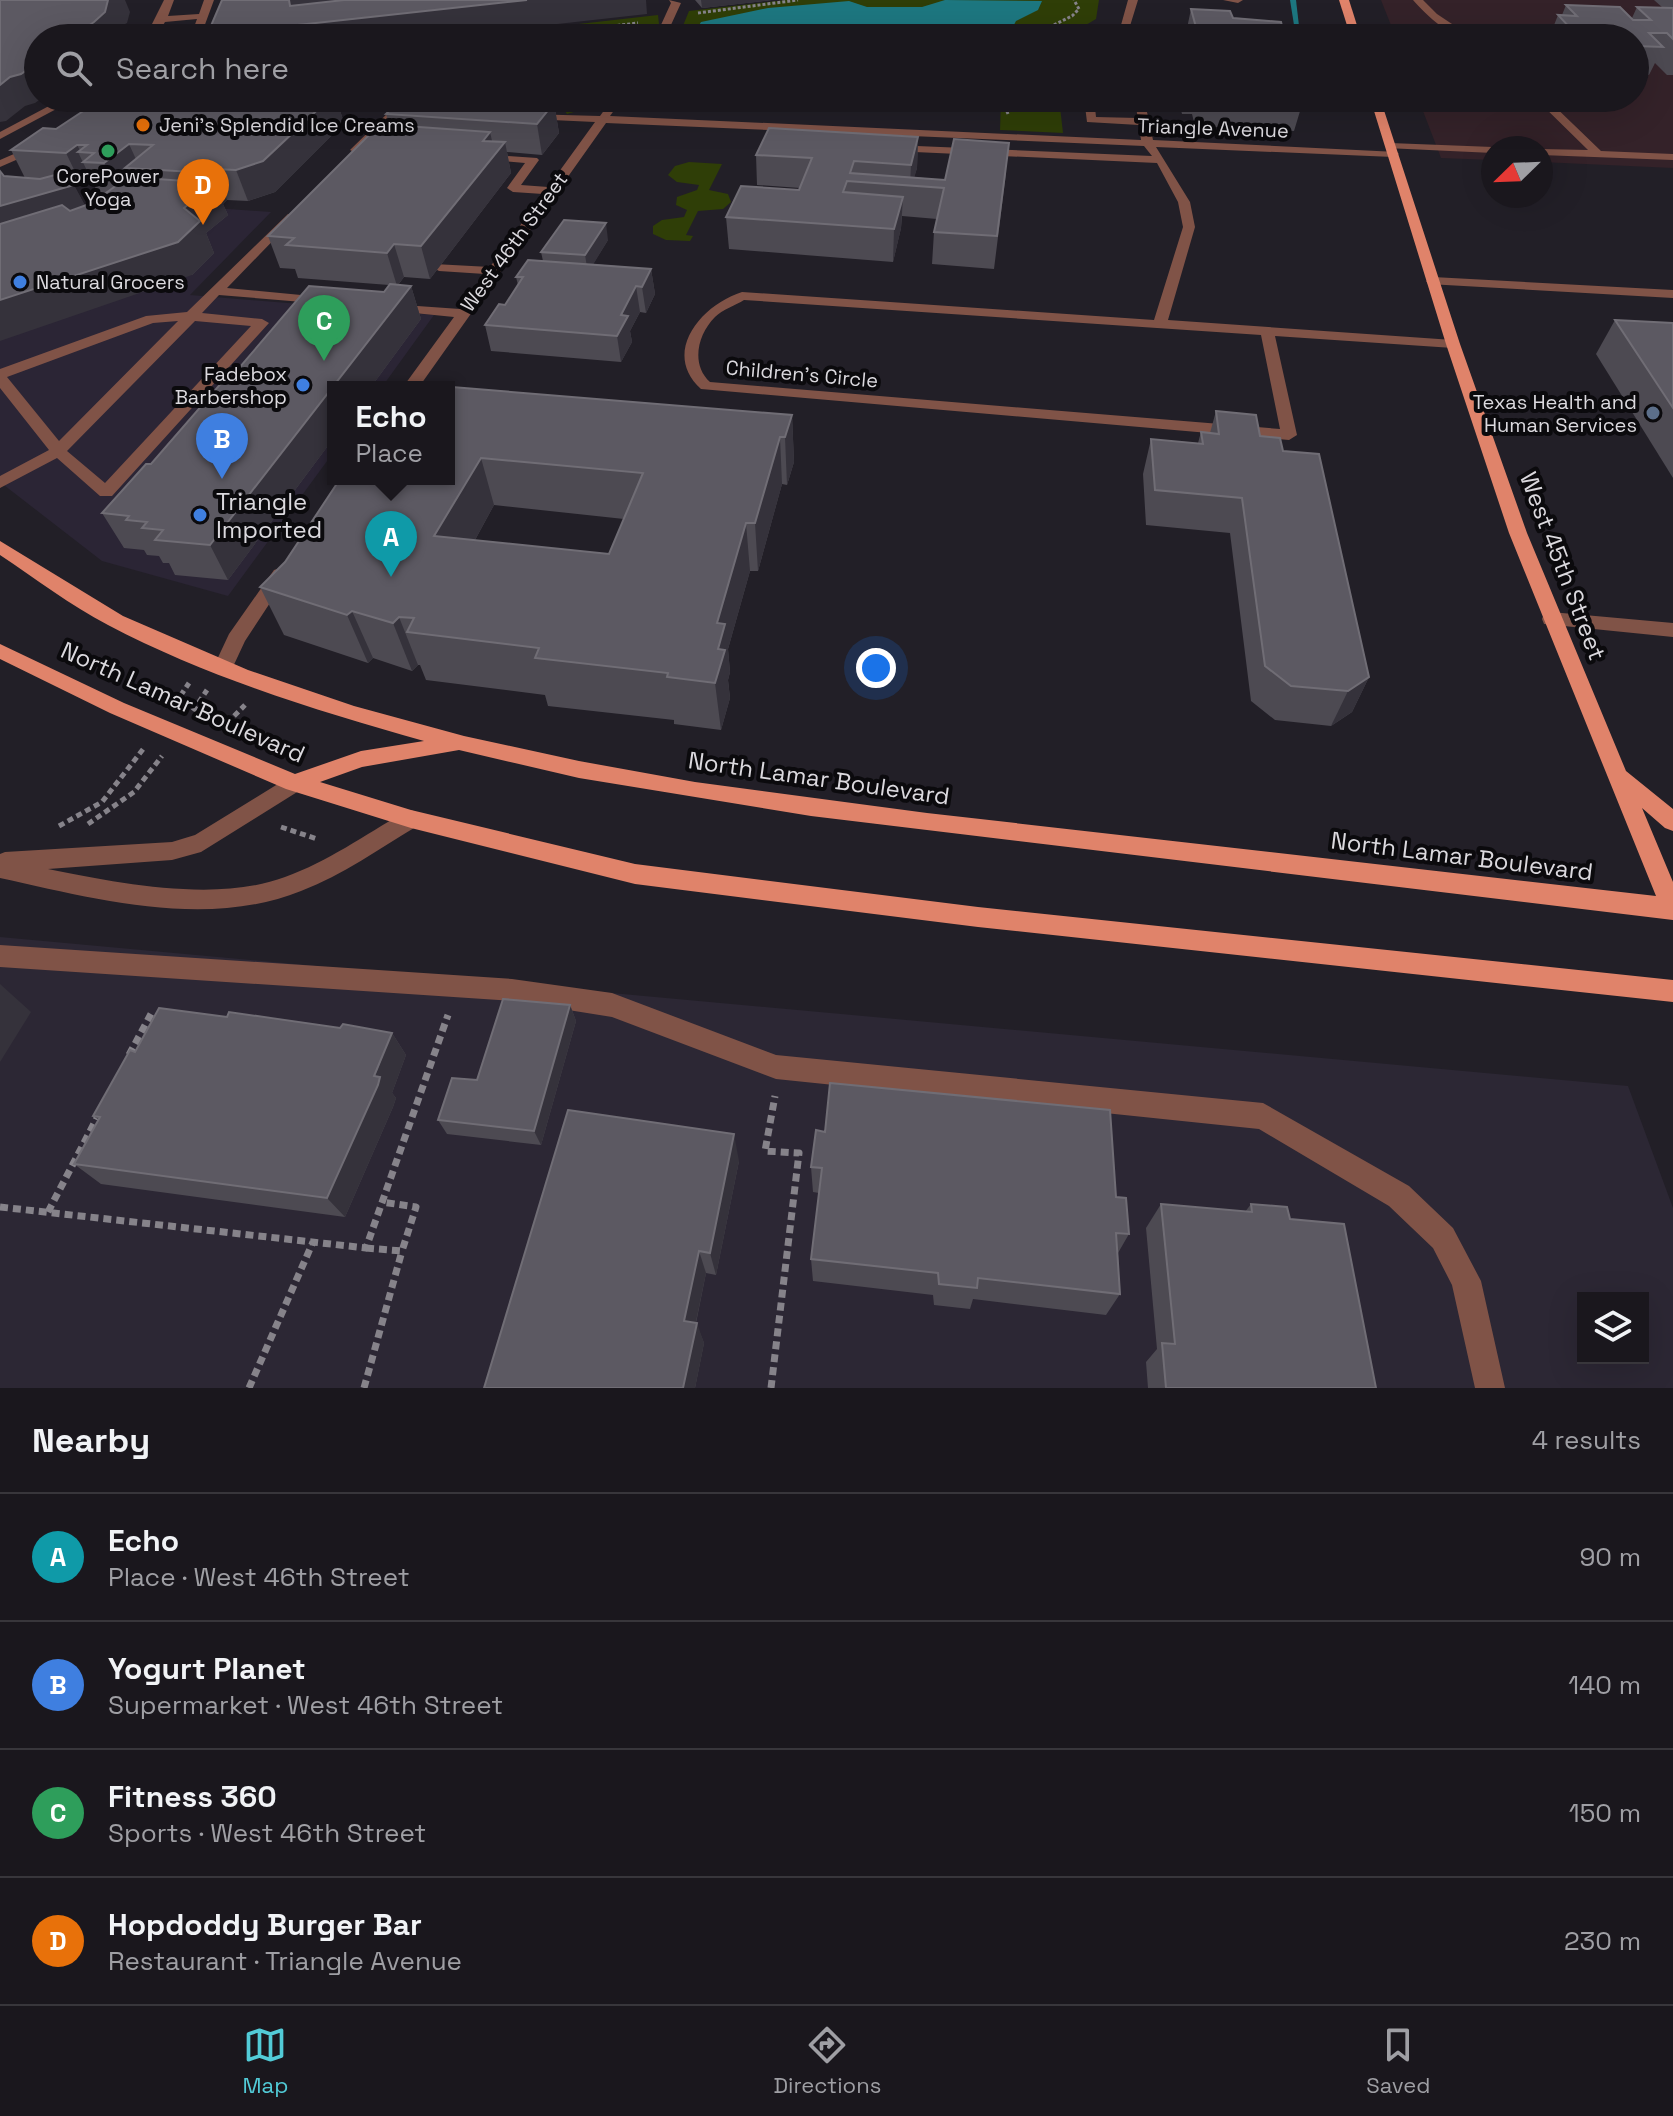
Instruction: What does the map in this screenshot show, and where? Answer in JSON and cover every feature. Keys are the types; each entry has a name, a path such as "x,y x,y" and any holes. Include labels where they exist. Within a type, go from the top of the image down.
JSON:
{"main road":[{"path":"1344,0 1352,24"},
{"name":"West 45th Street","path":"1380,112 1453,344 1518,533 1673,909"},
{"name":"North Lamar Boulevard","path":"0,547 130,628 268,684 457,743 638,780 811,809 1673,909"},
{"name":"North Lamar Boulevard","path":"0,651 117,708 294,783 411,819 635,874 978,917 1673,991"},
{"path":"294,783 361,759 457,743"},
{"path":"1616,773 1673,822"}],"street":[{"path":"159,24 169,0"},
{"path":"201,24 209,0"},
{"path":"669,24 676,3 674,0"},
{"path":"1126,24 1133,0"},
{"path":"1228,0 1238,0"},
{"path":"1418,0 1446,24"},
{"path":"162,19 205,16"},
{"path":"0,136 45,112"},
{"path":"347,159 395,112"},
{"name":"West 46th Street","path":"415,381 608,112"},
{"path":"1090,112 1091,120 1143,122"},
{"path":"1141,112 1148,144 1161,160 1184,202 1189,227 1160,323"},
{"path":"1554,112 1598,154"},
{"name":"Triangle Avenue","path":"519,115 1148,144 1481,150"},
{"path":"0,164 53,139"},
{"path":"359,148 382,149"},
{"path":"884,148 1161,160"},
{"path":"1553,152 1673,157"},
{"path":"473,156 533,160 513,188 550,191"},
{"path":"0,483 58,451 303,203"},
{"path":"439,267 492,271"},
{"path":"1433,281 1673,294"},
{"path":"215,291 332,302"},
{"name":"Children's Circle","path":"1267,331 1289,435 706,386 696,377 689,360 695,339 710,314 742,296 1160,323 1453,344"},
{"path":"381,306 462,313"},
{"path":"190,316 262,323 106,492 58,451 0,376 151,319 190,316"},
{"path":"215,662 236,639 293,556"},
{"path":"1551,619 1673,630"},
{"path":"0,865 172,851 201,843 294,783"},
{"path":"0,865 90,888 184,896 244,896 277,890 310,877 411,819"},
{"path":"0,956 512,990 612,1005 776,1067 1263,1116 1399,1196 1443,1238 1466,1281 1490,1388"}],"path":[{"path":"692,19 704,11 798,0"},
{"path":"1056,24 1079,9 1074,0"},
{"path":"635,24 644,23"},
{"path":"169,712 188,685"},
{"path":"188,718 206,692"},
{"path":"217,731 247,703"},
{"path":"53,829 102,802 146,744"},
{"path":"84,826 109,812 134,792 164,753"},
{"path":"280,826 320,840"},
{"path":"366,1248 449,1009"},
{"path":"121,1070 151,1014"},
{"path":"771,1388 799,1153 765,1151 777,1082"},
{"path":"48,1212 107,1099"},
{"path":"364,1388 416,1207 382,1202"},
{"path":"0,1207 402,1251"},
{"path":"249,1388 313,1242"}],"shaded area":[{"path":"1381,0 1673,0 1673,168 1553,163 1553,136 1481,136 1481,160 1441,158 1423,112 1649,112 1649,24 1390,24"},
{"path":"130,202 271,212 190,295 434,315 386,381 327,381 327,461 228,596 102,561 0,482 0,255"},
{"path":"0,937 1628,1086 1673,1208 1673,1388 0,1388"}],"green space":[{"path":"786,0 1099,0 1096,19 1088,24 684,24 689,11"},
{"path":"658,15 659,24 579,24"},
{"path":"1001,112 1061,112 1063,133 1000,130"},
{"path":"689,162 722,164 709,190 728,194 731,202 723,209 698,211 686,235 693,236 690,241 666,240 653,234 653,226 662,220 684,217 687,210 676,205 677,197 697,190 699,185 677,182 668,175 675,166"}],"water":[{"path":"945,0 1042,1 1038,10 1014,24 700,24 768,8 849,1 867,7 922,7"}],"building":[{"path":"0,0 108,0 105,12 91,24 24,24 24,72 0,85"},
{"path":"222,0 289,0 290,6 344,0 527,0 308,24 212,24"},
{"path":"1566,5 1620,7 1633,20 1651,20 1637,7 1673,8 1673,39 1667,33 1649,33 1649,24 1566,24 1558,15 1577,16"},
{"path":"1191,9 1230,11 1233,18 1282,24 1195,24"},
{"path":"1649,33 1663,47 1649,46"},
{"path":"82,112 315,112 263,161 236,170 215,169 210,173 125,168 153,145 129,144 104,163 83,162 94,153 78,152 87,145 77,145 66,153 11,150 43,128 56,129"},
{"path":"388,112 547,112 537,124 386,114"},
{"path":"405,126 490,132 483,141 505,142 421,246 394,244 387,253 286,245 294,238 268,236 372,132 398,134"},
{"path":"769,128 918,137 911,165 854,161 850,173 945,180 954,139 1009,143 997,236 934,232 944,188 847,181 843,192 903,197 894,229 726,217 741,186 799,190 812,158 756,155"},
{"path":"0,171 4,176 40,179 62,173 74,185 0,206"},
{"path":"128,177 215,183 184,208 200,221 178,242 0,300 0,224 62,205 70,211 92,203"},
{"path":"564,220 606,223 585,255 541,252"},
{"path":"528,260 651,269 642,287 636,286 621,315 628,316 617,336 485,325 499,304 505,305 523,277 516,277"},
{"path":"390,284 411,286 337,381 327,381 327,394 210,545 155,540 163,530 142,528 147,522 126,520 129,516 102,513 146,464 151,464 236,366 240,367 309,286 384,292"},
{"path":"1615,320 1673,323 1673,408"},
{"path":"455,387 792,415 785,437 780,437 755,523 746,523 717,623 725,624 718,649 725,650 715,683 667,677 668,673 535,658 539,648 407,632 414,618 399,617 393,623 352,611 347,615 260,587 285,562 336,485 455,485","holes":["481,458 643,473 609,554 434,536"]},
{"path":"1216,411 1256,415 1260,436 1280,438 1283,451 1319,454 1369,677 1348,691 1291,686 1265,666 1242,498 1155,490 1151,439 1203,444 1201,432 1219,434"},
{"path":"503,999 570,1005 534,1131 438,1120 452,1078 477,1080"},
{"path":"159,1008 227,1017 229,1012 340,1028 343,1024 392,1033 374,1076 380,1077 378,1085 327,1198 74,1164 100,1117 93,1116 130,1050 135,1052"},
{"path":"830,1083 1110,1110 1116,1197 1126,1198 1129,1234 1116,1233 1120,1294 978,1278 977,1288 939,1284 938,1273 811,1259 822,1168 811,1167 816,1130 825,1132"},
{"path":"568,1110 734,1134 710,1253 699,1251 684,1321 697,1323 683,1388 484,1388"},
{"path":"1161,1204 1252,1212 1251,1204 1287,1207 1290,1219 1344,1224 1376,1388 1166,1388 1162,1343 1175,1344"}],"waterway":[{"path":"1293,0 1297,24"}],"place":[{"name":"Jeni's Splendid Ice Creams","path":"143,125"},
{"name":"CorePower Yoga","path":"108,151"},
{"name":"Hopdoddy Burger Bar","path":"203,225"},
{"name":"Natural Grocers","path":"20,282"},
{"name":"Fitness 360","path":"324,361"},
{"name":"Fadebox Barbershop","path":"303,385"},
{"name":"Texas Health and Human Services","path":"1653,413"},
{"name":"Yogurt Planet","path":"222,479"},
{"name":"Triangle Imported","path":"200,515"},
{"name":"Echo","path":"391,577"}]}
